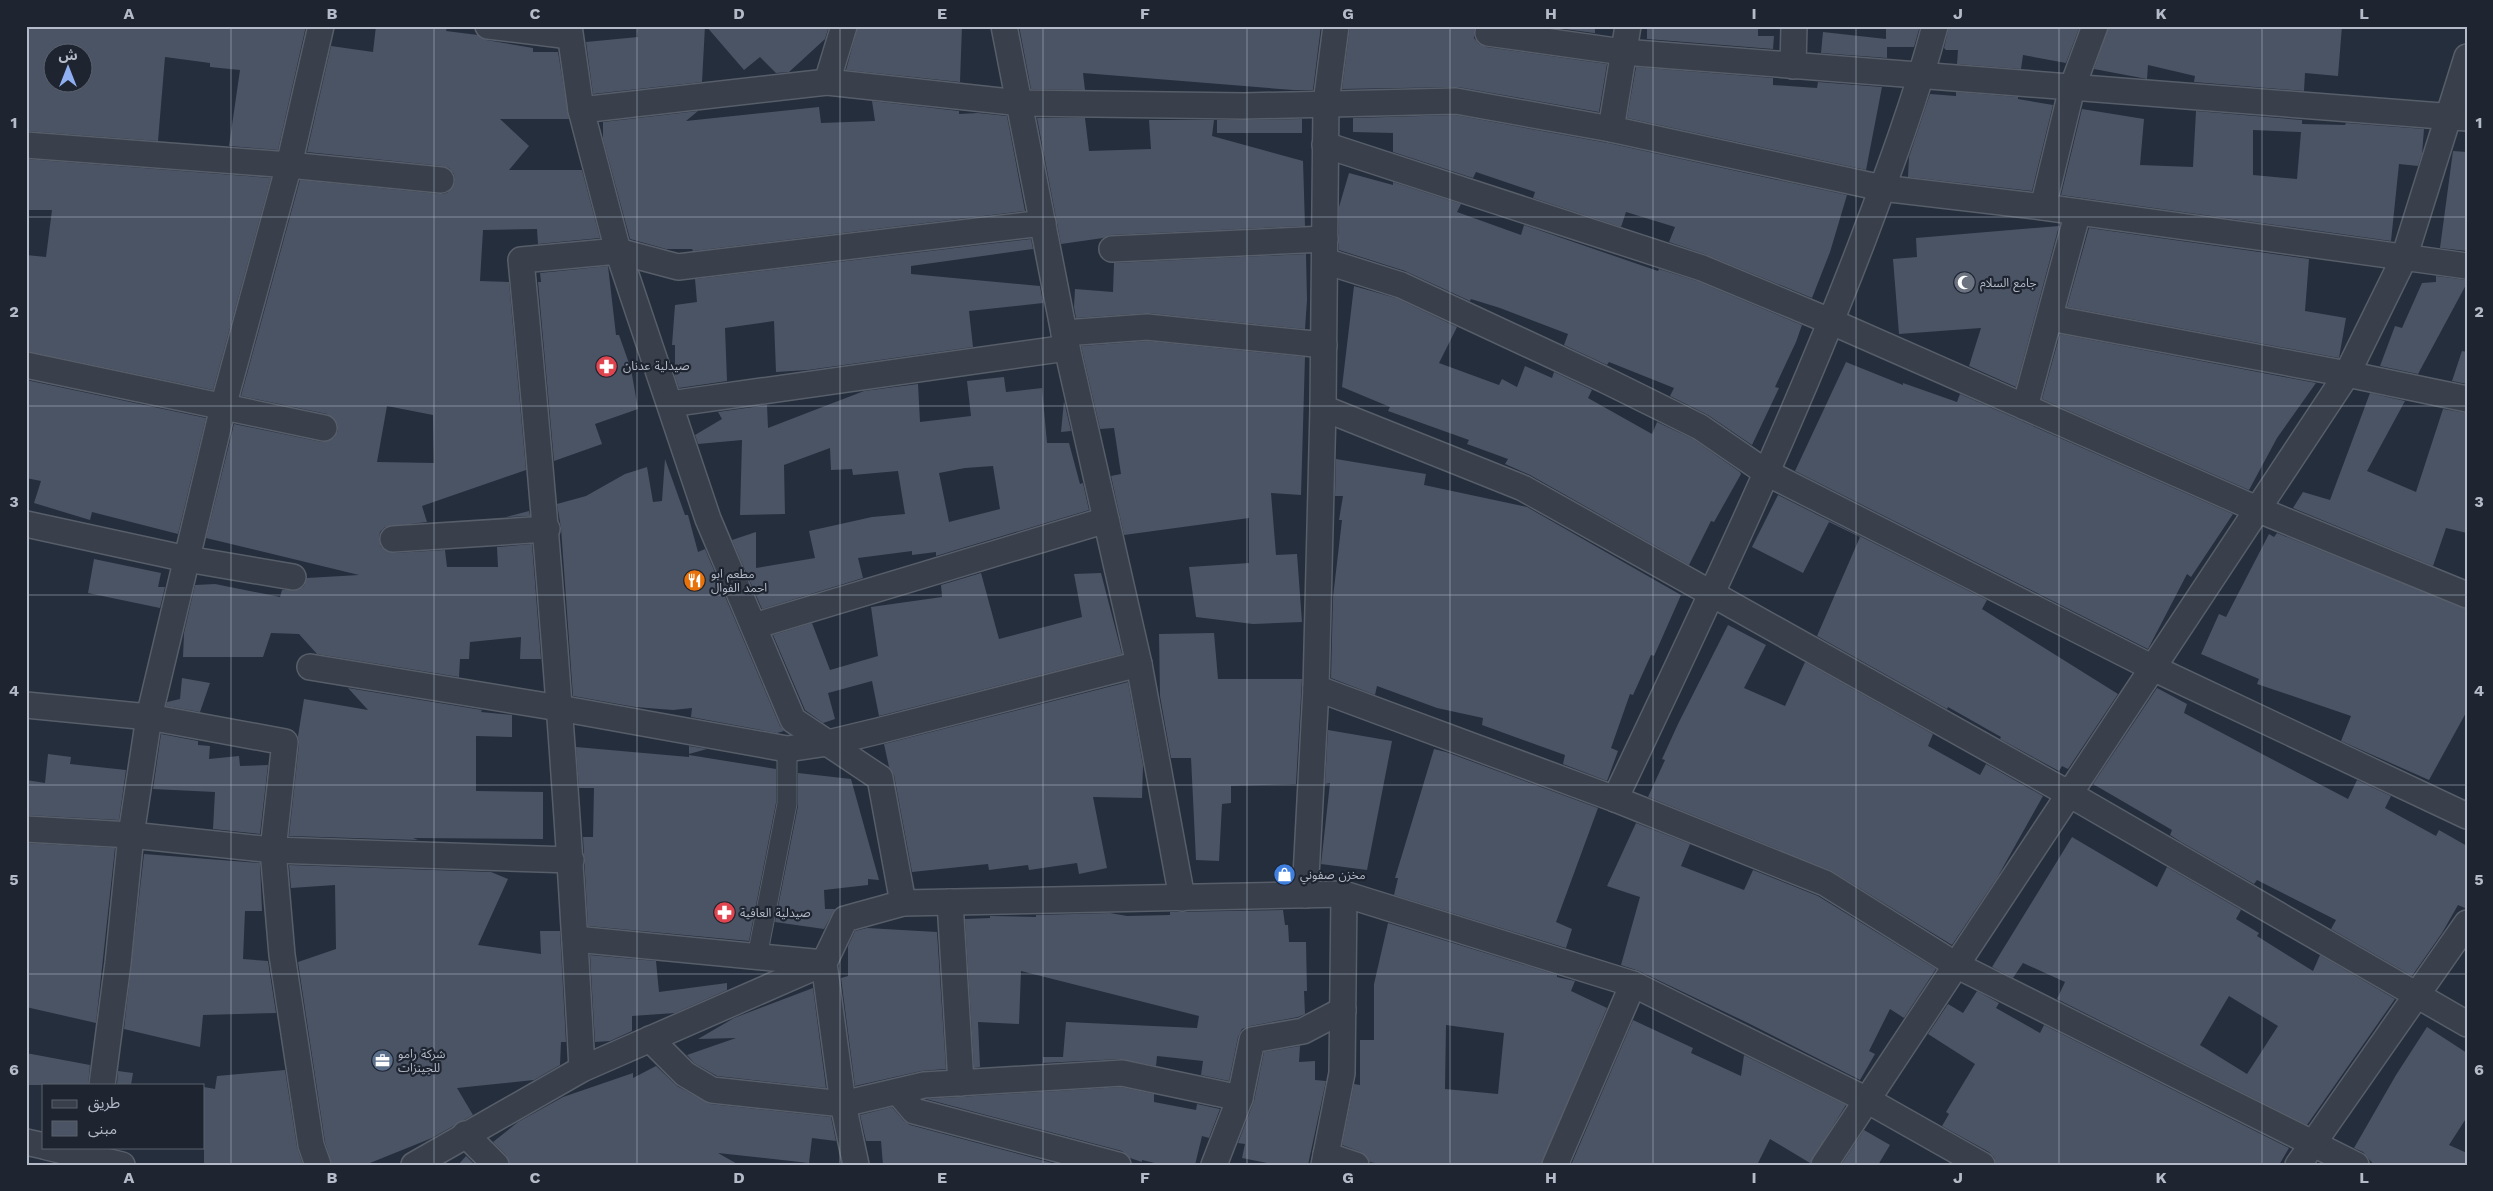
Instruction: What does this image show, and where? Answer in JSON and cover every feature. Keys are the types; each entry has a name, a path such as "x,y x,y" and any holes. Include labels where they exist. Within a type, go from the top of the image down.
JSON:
{"street":[{"path":"102,1084 118,963 130,835 149,717 223,407 289,164 321,26"},
{"path":"488,26 569,31 581,110 618,251 708,519 793,720 880,778 903,903"},
{"path":"827,82 844,26"},
{"path":"1004,26 1065,341 1139,664 1182,898"},
{"path":"1305,895 1316,688 1323,408 1326,102 1336,26"},
{"path":"1490,26 1488,33 1623,52 2457,117"},
{"path":"1610,129 1628,26"},
{"path":"1793,66 1794,26"},
{"path":"1615,799 1767,473 1832,322 1922,76 1935,26"},
{"path":"2042,207 2072,88 2095,26"},
{"path":"1824,1165 2259,510 2347,374 2404,258 2457,117 2467,57"},
{"path":"581,110 827,82 1020,102 1244,106 1326,102 1456,101 1610,129 1882,188 2042,207 2467,266"},
{"path":"26,145 289,164 441,180"},
{"path":"1325,145 1702,268 1832,322 2259,510 2467,595"},
{"path":"2025,407 2078,212"},
{"path":"582,1069 571,860 546,529 521,260 618,251 678,267 1043,223"},
{"path":"1112,249 1324,250 1606,380 1700,427 1767,473 2153,668 2467,816"},
{"path":"2050,318 2347,374 2467,399"},
{"path":"670,404 1147,327 1324,345"},
{"path":"26,365 324,428"},
{"path":"1323,408 1523,488 1712,592 2070,795 2467,1024"},
{"path":"754,626 1106,520"},
{"path":"26,524 186,559 293,577"},
{"path":"393,539 546,529"},
{"path":"310,667 559,708 787,749 828,743 1139,664"},
{"path":"1316,688 1615,799 1825,883 1956,965 2314,1142 2356,1165"},
{"path":"26,704 149,717 285,742 273,850 282,955 311,1145 318,1165"},
{"path":"758,957 787,804 787,749"},
{"path":"26,829 130,835 273,850 571,860"},
{"path":"1344,894 1342,1073 1325,1160 1356,1165"},
{"path":"856,1165 843,1104 824,963 845,919 903,903 1344,894 1633,984 1867,1100 1982,1165"},
{"path":"950,902 961,1083"},
{"path":"2298,1165 2467,923"},
{"path":"575,939 824,963"},
{"path":"414,1165 465,1134 582,1069 824,963"},
{"path":"1554,1165 1633,984"},
{"path":"1214,1165 1240,1098 1252,1040 1303,1031 1343,1010"},
{"path":"650,1039 685,1074 712,1090 843,1104 924,1085 1122,1073 1240,1098"},
{"path":"898,1092 914,1111 1118,1165"},
{"path":"465,1134 496,1165"},
{"path":"26,1142 42,1146"},
{"path":"54,1148 93,1153 122,1165"}],"building":[{"path":"26,26 306,26 278,150 229,146 240,70 210,67 210,63 165,57 158,141 26,131"},
{"path":"376,26 447,28 446,31 478,35 486,40 533,48 533,52 558,52 569,119 500,119 529,146 509,170 582,170 600,238 538,244 537,229 483,230 480,281 509,282 526,470 422,506 427,522 385,527 380,532 379,539 381,547 393,553 445,550 447,567 498,567 497,547 532,544 541,659 520,659 521,637 470,642 469,659 460,659 459,677 317,654 299,634 271,633 263,657 183,657 184,633 195,585 215,584 280,597 282,590 298,590 304,586 307,578 359,575 206,538 234,424 322,442 334,438 338,431 337,423 327,414 241,396 300,180 440,194 447,193 455,182 454,174 449,168 442,166 307,152 331,46 373,52","holes":["387,406 433,415 434,463 377,462"]},
{"path":"637,26 705,26 702,82 593,94 586,42 638,37"},
{"path":"706,26 829,26 825,39 789,72 776,73 760,57 744,70"},
{"path":"858,26 962,26 960,82 846,70"},
{"path":"1019,26 1321,26 1313,90 1083,73 1085,90 1031,89"},
{"path":"1350,26 1475,26 1474,38 1479,44 1486,47 1607,64 1599,112 1458,87 1342,89"},
{"path":"1543,26 1595,26 1595,33 1601,34"},
{"path":"1647,26 1758,26 1758,36 1774,36 1773,49 1647,39"},
{"path":"1886,26 1920,26 1914,47 1887,47 1887,58 1821,53 1823,32 1886,39"},
{"path":"1949,26 2080,26 2066,63 2023,55 2021,69 1957,64 1958,50 1946,50 1944,48"},
{"path":"2109,26 2342,26 2338,76 2305,73 2304,91 2194,82 2195,76 2148,65 2147,79 2094,69"},
{"path":"1636,67 1773,78 1773,85 1817,88 1818,82 1882,87 1866,170 1627,118"},
{"path":"1956,92 2018,97 2018,99 2053,105 2032,191 1908,177 1909,157 1930,94 1956,96"},
{"path":"872,101 959,111 959,114 978,113 1007,116 1025,211 693,251 692,249 666,249 630,239 603,139 603,122 698,111 686,121 819,107 821,123 875,121"},
{"path":"2082,109 2144,119 2140,165 2193,167 2196,111 2302,120 2302,124 2345,125 2346,123 2424,129 2422,154 2418,166 2399,164 2391,241 2061,195","holes":["2253,130 2301,132 2297,179 2253,175"]},
{"path":"1455,115 1608,143 1847,195 1830,252 1812,298 1707,255 1669,242 1675,227 1626,212 1621,227 1533,198 1535,192 1476,172 1473,178 1393,152 1393,133 1353,132 1353,118"},
{"path":"1037,118 1085,118 1089,151 1151,149 1149,120 1214,120 1212,136 1303,161 1305,226 1111,235 1103,238 1061,244"},
{"path":"1302,119 1302,133 1217,133 1217,120"},
{"path":"2453,151 2467,152 2467,251 2440,248"},
{"path":"26,159 271,178 213,390 26,351 26,255 46,257 52,210 26,210"},
{"path":"1349,173 1393,185 1393,182 1461,204 1457,212 1521,235 1524,225 1658,271 1659,269 1697,281 1802,325 1775,387 1779,388 1752,445 1708,415 1670,396 1674,388 1609,362 1607,365 1564,345 1568,334 1500,308 1471,299 1470,301 1405,271 1339,250 1339,207"},
{"path":"2059,226 2016,387 1969,366 1981,328 1899,334 1893,259 1917,257 1916,238"},
{"path":"2089,228 2309,259 2305,311 2346,318 2339,358 2067,307"},
{"path":"1031,239 1033,249 911,266 911,274 1040,286 1043,303 969,311 973,347 808,370 776,372 774,321 725,328 727,381 679,388 675,377 675,345 672,345 675,305 697,302 695,279"},
{"path":"1306,254 1307,300 1305,329 1148,313 1076,318 1074,307 1075,289 1113,292 1114,263"},
{"path":"608,266 616,335 619,335 631,369 638,409 595,424 602,444 554,461 538,282 541,282 540,273"},
{"path":"2436,276 2467,280 2467,283 2418,374 2380,366 2395,326 2402,328 2422,283 2436,282"},
{"path":"1354,286 1396,298 1457,327 1439,363 1499,385 1502,379 1517,387 1525,366 1552,378 1554,372 1592,390 1588,398 1652,434 1657,422 1693,439 1740,472 1741,474 1714,522 1711,521 1689,565 1530,475 1505,464 1508,459 1467,444 1469,440 1388,411 1390,407 1342,387"},
{"path":"2060,334 2316,383 2277,438 2249,490 2042,399"},
{"path":"1147,341 1305,357 1301,495 1271,493 1276,555 1297,554 1302,622 1253,624 1196,617 1189,567 1249,563 1249,518 1124,535 1111,476 1121,474 1114,428 1100,429 1081,346"},
{"path":"2462,351 2467,352 2467,384 2452,381"},
{"path":"1846,362 1903,385 1903,383 1957,402 1960,394 2233,514 2191,577 2187,574 2148,649 1795,471"},
{"path":"1004,377 1006,392 1042,388 1047,443 1069,443 1080,484 1083,483 1089,510 936,556 936,552 912,555 912,551 858,558 863,578 762,609 732,540 756,532 756,568 815,558 809,531 872,517 905,514 898,471 853,475 852,469 831,470 830,448 784,465 785,514 740,515 742,440 698,444 695,435 722,419 718,412 767,405 768,428 864,391 918,384 920,422 971,416 967,381","holes":["993,466 1000,509 949,522 939,473 965,468"]},
{"path":"26,380 206,418 178,534 92,512 90,520 34,503 41,481 26,478"},
{"path":"2370,393 2405,401 2367,471 2416,492 2443,409 2467,413 2467,533 2446,528 2433,566 2293,508 2303,492 2330,500"},
{"path":"1064,401 1071,431 1061,432"},
{"path":"665,459 685,515 688,515 698,552 705,549 780,726 784,731 777,733 691,717 692,708 673,710 635,707 573,696 561,528 557,504 586,496 625,474 647,467 653,502 662,501"},
{"path":"1336,459 1426,474 1424,485 1527,507 1681,595 1654,656 1651,655 1633,695 1630,694 1611,748 1618,751 1607,781 1563,764 1565,755 1482,725 1483,718 1437,708 1377,686 1375,695 1331,678 1333,597 1342,520 1339,520 1343,496 1335,496"},
{"path":"1778,495 1987,600 1982,609 2118,694 2068,769 2062,766 2059,771 2057,770 2000,739 2001,737 1948,707 1947,709 1817,636 1860,537 1829,522 1803,573 1752,547"},
{"path":"529,511 530,516 506,517"},
{"path":"2277,533 2467,609 2467,711 2429,780 2341,741 2351,716 2257,684 2259,679 2201,654 2219,614 2226,617 2269,534 2274,537"},
{"path":"94,559 161,573 158,587 165,587 160,608 88,593"},
{"path":"981,573 999,639 1082,617 1074,574 1101,573 1122,654 879,716 872,681 828,693 835,719 823,723 805,710 773,635 812,623 830,670 878,656 871,607 942,597 941,585"},
{"path":"1728,625 1766,645 1744,688 1785,706 1805,662 1933,734 1928,746 1980,775 1986,764 2043,796 1997,878 1952,945 1830,870 1648,797 1665,760 1662,759 1678,724"},
{"path":"1214,633 1218,679 1302,679 1296,784 1231,786 1231,803 1222,804 1219,861 1196,860 1191,758 1171,758 1160,696 1159,634"},
{"path":"182,678 210,683 200,712 166,706 167,702 180,699"},
{"path":"1128,682 1143,765 1142,798 1093,797 1107,868 1079,874 1077,863 1029,870 1028,865 989,870 988,864 912,872 894,775 889,767 884,744"},
{"path":"348,688 482,710 481,712 512,715 512,737 476,736 476,791 543,792 543,839 413,838 418,840 289,836 299,744 298,736 304,699 368,710"},
{"path":"2157,688 2187,704 2184,713 2348,799 2357,780 2391,796 2385,808 2436,836 2439,830 2467,846 2467,909 2458,905 2442,933 2412,976 2331,929 2336,920 2257,880 2254,884 2181,842 2170,835 2172,830 2093,784"},
{"path":"1328,730 1392,741 1367,870 1321,864 1330,783 1325,784"},
{"path":"161,734 198,741 198,745 210,746 209,759 239,756 240,766 268,765 260,834 213,829 215,792 153,789"},
{"path":"689,746 707,749 689,754"},
{"path":"576,747 689,757 689,755 776,769 776,803 749,941 588,926 583,837 593,837 594,788 579,788"},
{"path":"1434,749 1598,808 1556,922 1572,929 1566,948 1394,895 1398,878 1395,878"},
{"path":"48,754 71,757 70,764 126,770 119,820 26,815 26,780 45,783"},
{"path":"798,773 851,779 879,880 868,879 868,885 824,890 825,909 835,909 824,929 775,922 798,806"},
{"path":"1636,823 1690,844 1681,866 1744,890 1753,870 1818,896 1936,969 1904,1018 1890,1009 1869,1051 1875,1054 1860,1080 1748,1023 1639,971 1621,965 1640,897 1607,886"},
{"path":"2072,837 2157,887 2167,867 2241,910 2236,919 2259,933 2257,936 2313,971 2320,955 2395,999 2307,1125 2057,999 2065,982 2023,963 2013,978 1992,967","holes":["2229,996 2278,1026 2247,1074 2200,1045"]},
{"path":"26,843 115,848 96,1023 26,1007"},
{"path":"144,854 260,863 262,911 245,911 243,959 268,961 276,1013 203,1015 200,1047 124,1029"},
{"path":"289,865 491,872 508,879 478,945 541,954 540,931 560,931 566,1042 561,1042 560,1065 534,1080 457,1088 473,1115 432,1138 365,1165 332,1165 325,1142 298,962 336,949 335,885 291,888"},
{"path":"1283,910 1285,925 1288,925 1289,942 1306,942 1307,991 1304,991 1305,1014 1242,1029 1238,1037 1229,1081 1201,1075 1203,1061 1157,1056 1156,1066 1121,1059 1043,1063 1043,1057 1063,1057 1066,1022 1197,1028 1199,1016 1021,971 1019,1024 978,1022 980,1067 974,1068 965,919 990,918 990,916 1036,917 1036,915 1110,913 1127,916 1170,915 1170,912"},
{"path":"1388,923 1557,975 1557,977 1575,981 1571,991 1607,1008 1541,1165 1385,1165 1370,1162 1361,1152 1342,1145 1354,1084 1360,1085 1360,1040 1374,1040 1374,984","holes":["1446,1025 1504,1033 1498,1094 1445,1089"]},
{"path":"867,928 937,932 946,1069 921,1071 855,1086 841,978 848,976 848,946 855,931"},
{"path":"590,955 656,961 659,992 727,983 727,990 675,1013 632,1016 632,1031 610,1041 595,1042"},
{"path":"813,988 826,1088 717,1076 694,1063 687,1055 736,1038 698,1039 734,1018"},
{"path":"1977,991 1999,1003 1996,1008 2040,1033 2044,1025 2289,1148 2279,1165 1996,1165 1994,1157 1989,1152 1942,1126 1949,1114 1946,1112 1975,1064 1928,1034 1948,1004 1963,1013"},
{"path":"1633,1020 1693,1048 1691,1053 1741,1076 1744,1055 1846,1105 1810,1163 1770,1139 1757,1165 1571,1165"},
{"path":"2427,1027 2467,1053 2467,1117 2449,1145 2467,1153 2467,1165 2374,1165 2363,1152 2354,1148 2396,1075"},
{"path":"1300,1046 1299,1062 1315,1061 1315,1080 1326,1081 1308,1165 1277,1165 1242,1158 1245,1144 1238,1143 1254,1101 1264,1052"},
{"path":"26,1053 90,1065 88,1084 26,1085"},
{"path":"656,1066 677,1086 710,1104 831,1117 836,1141 812,1138 809,1163 718,1153 739,1165 510,1165 506,1155 493,1142 518,1122 563,1097 633,1073 633,1078"},
{"path":"285,1070 297,1147 303,1165 204,1165 205,1087 215,1089 217,1076"},
{"path":"118,1071 133,1073 131,1084 117,1084"},
{"path":"1121,1087 1154,1094 1154,1102 1196,1110 1197,1104 1220,1109 1209,1138 1202,1136 1195,1165 1163,1165 1142,1160 1142,1162 1130,1158 1122,1151 926,1099"},
{"path":"892,1107 910,1125 1060,1165 883,1165 881,1141 866,1141 860,1115"},
{"path":"1864,1130 1890,1145 1878,1165 1841,1165"},
{"path":"466,1156 475,1165 458,1165"}],"place":[{"name":"جامع السلام","path":"1964,283"},
{"name":"صيدلية عدنان","path":"607,366"},
{"name":"مطعم ابو احمد الفوال","path":"695,581"},
{"name":"مخزن صفوني","path":"1284,875"},
{"name":"صيدلية العافية","path":"724,913"},
{"name":"شركة رامو للجينزات","path":"382,1061"}]}
